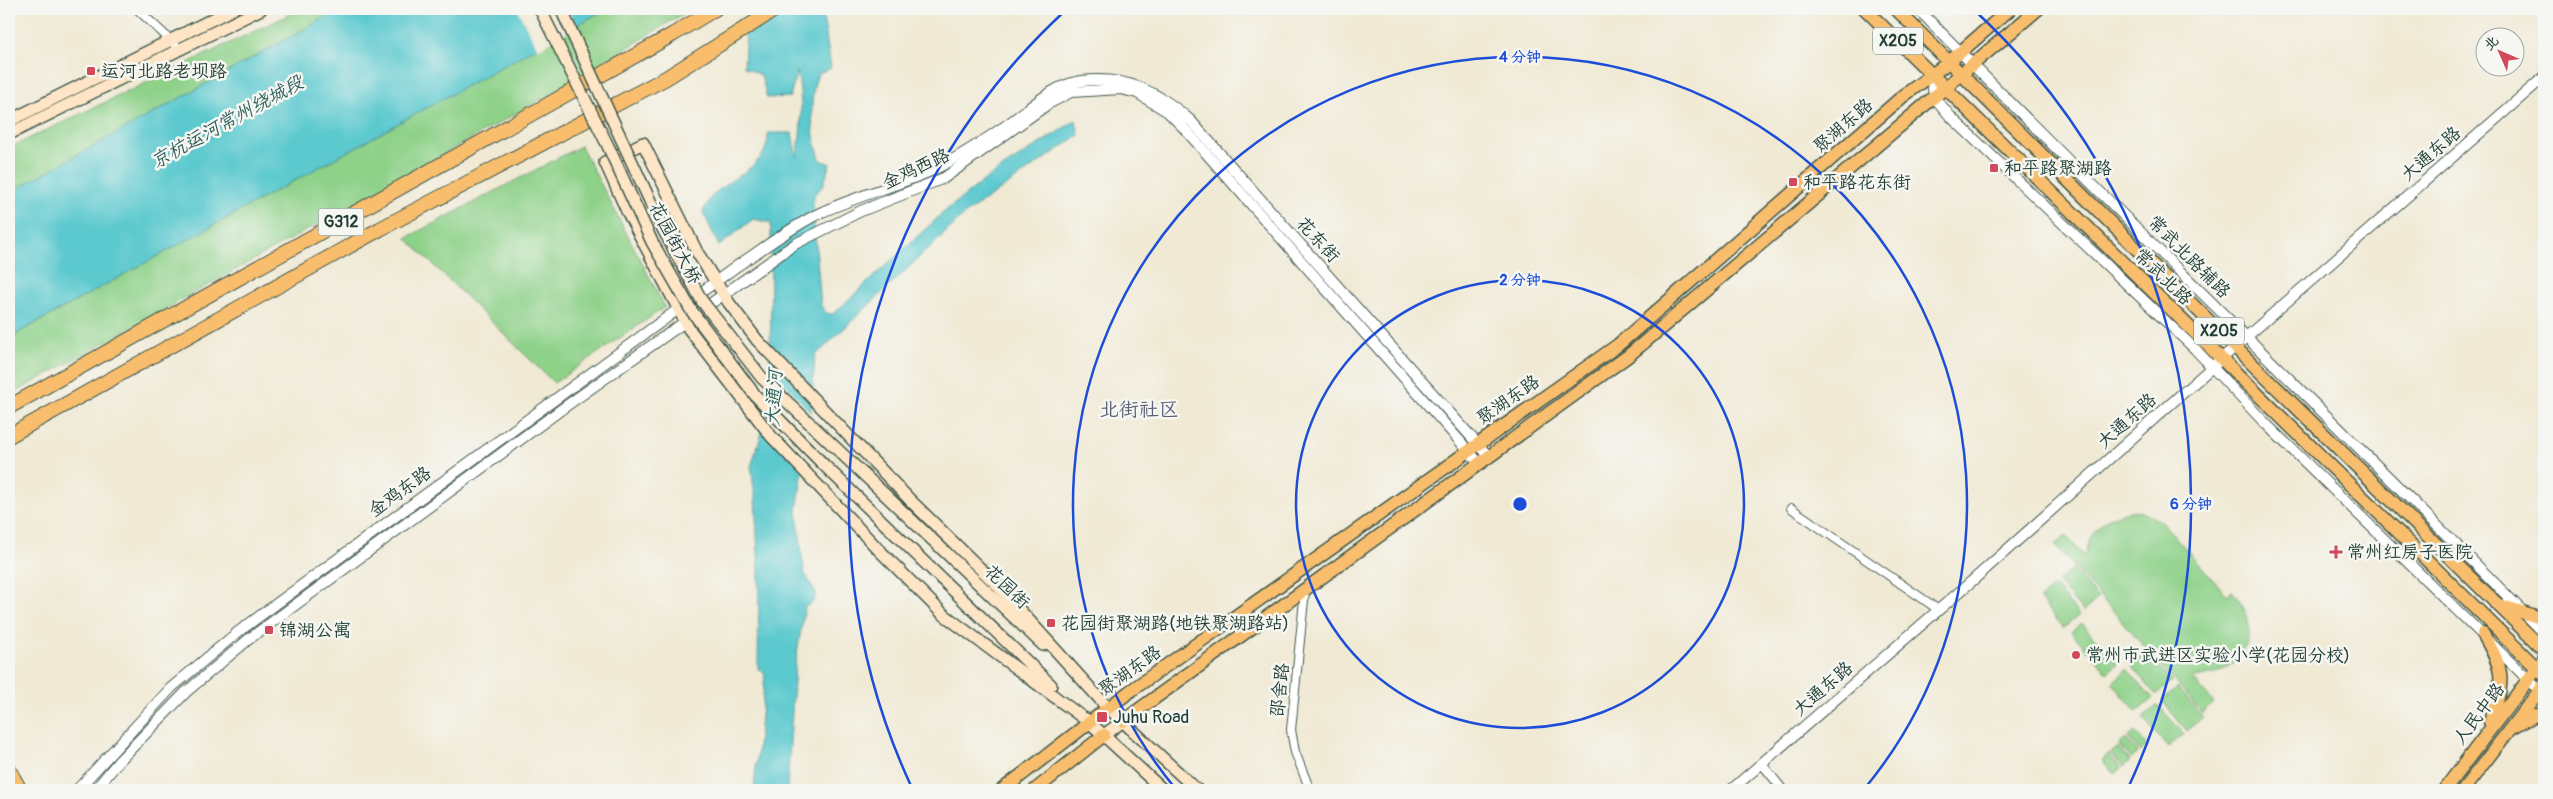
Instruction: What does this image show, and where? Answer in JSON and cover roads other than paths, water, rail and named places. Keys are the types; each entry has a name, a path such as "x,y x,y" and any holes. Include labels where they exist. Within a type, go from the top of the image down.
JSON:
{"highway":[{"name":"G312","path":"9,407 672,35 715,9"},
{"name":"G312","path":"9,436 380,229 666,78 776,9"},
{"path":"9,770 20,790"}],"main road":[{"path":"9,121 169,39 233,9"},
{"path":"9,134 178,48 261,9"},
{"name":"花园街大桥","path":"540,9 608,146 652,242 691,310 755,395 824,465 1090,723"},
{"name":"花园街大桥","path":"561,9 664,231 702,301 762,378 838,450"},
{"name":"常武北路","path":"1864,9 1932,73 1946,89 2538,670"},
{"name":"常武北路","path":"1898,9 2234,347 2494,604 2544,650"},
{"name":"聚湖东路","path":"1002,790 1108,708 1472,447 1618,345 1932,73 1949,62 2010,9"},
{"name":"聚湖东路","path":"1035,790 1123,721 1628,356 1914,112 1946,89 2038,9"},
{"path":"1108,708 996,584 816,403 757,340 716,282 681,221 643,143 604,162 678,310 760,424 943,614 1090,723 1163,790"},
{"name":"花园街","path":"838,450 1108,708 1197,790"},
{"path":"2494,604 2544,619"},
{"path":"2483,634 2499,660 2501,684 2486,734"},
{"name":"人民中路","path":"2444,790 2538,670"},
{"name":"人民中路","path":"2463,790 2498,743 2543,690"},
{"path":"2498,743 2518,724 2535,716 2544,716"}],"street":[{"path":"137,9 178,48"},
{"name":"常武北路辅路","path":"1918,9 1973,66 2471,557 2544,633"},
{"path":"1932,73 1934,97 1956,122 2212,366 2264,422 2483,634 2538,670 2543,690"},
{"name":"大通东路","path":"1731,790 1939,610 2212,366 2544,77"},
{"name":"花东街","path":"1099,84 1115,80 1139,86 1158,94 1191,122 1484,460"},
{"name":"金鸡西路","path":"766,247 821,213 934,169 1003,127 1040,99 1060,88 1080,82 1099,84"},
{"name":"金鸡西路","path":"768,262 826,227 944,178 1048,104 1071,92 1099,84"},
{"name":"金鸡东路","path":"77,790 171,688 238,632 766,247"},
{"name":"金鸡东路","path":"95,790 120,760 186,692 249,639 768,262"},
{"path":"1791,508 1939,610"},
{"name":"邵舍路","path":"1305,590 1291,730 1295,752 1310,790"},
{"path":"1762,764 1783,790"}],"water":[{"name":"京杭运河常州绕城段","path":"341,9 606,9 9,338 9,193"},
{"name":"大通河","path":"747,9 822,9 831,68 818,74 813,95 812,117 815,140 821,160 830,164 823,186 814,195 813,210 821,306 826,313 833,314 944,212 987,178 1076,120 1079,135 964,215 815,356 811,413 797,511 804,572 816,593 814,601 805,607 795,665 787,790 756,790 754,788 765,674 758,669 759,571 755,498 751,466 770,408 771,223 753,219 719,246 703,212 713,195 757,162 767,145 768,133 792,133 797,158 801,114 797,71 790,97 767,98 761,75 744,67"}],"place":[{"name":"运河北路老坝路","path":"91,71"},
{"name":"和平路聚湖路","path":"1994,168"},
{"name":"和平路花东街","path":"1793,182"},
{"name":"常州红房子医院","path":"2336,552"},
{"name":"花园街聚湖路(地铁聚湖路站)","path":"1051,623"},
{"name":"锦湖公寓","path":"269,630"},
{"name":"常州市武进区实验小学(花园分校)","path":"2076,655"},
{"name":"Juhu Road","path":"1102,717"}],"district":[{"name":"北街社区","path":"1139,409"}]}
